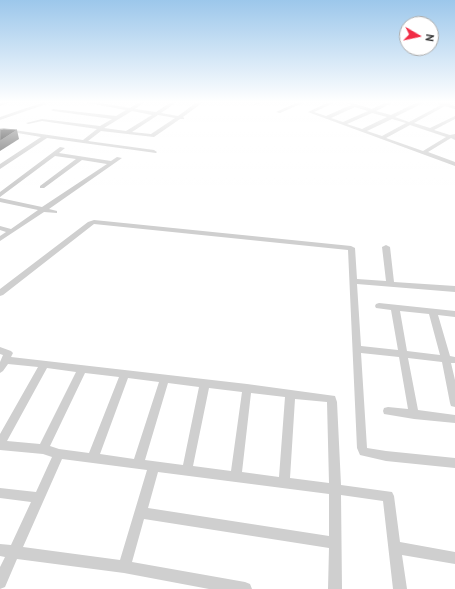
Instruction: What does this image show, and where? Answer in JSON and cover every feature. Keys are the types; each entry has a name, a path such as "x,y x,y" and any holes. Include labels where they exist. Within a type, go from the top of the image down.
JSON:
{"street":[{"path":"3,129 154,152"},
{"path":"83,142 99,129"},
{"path":"103,129 152,136 161,129"},
{"path":"127,133 132,129"},
{"path":"358,129 455,164"},
{"path":"382,138 398,129"},
{"path":"430,130 454,136"},
{"path":"0,167 46,136"},
{"path":"423,153 454,136"},
{"path":"0,196 62,148"},
{"path":"54,154 112,163"},
{"path":"445,161 455,155"},
{"path":"42,187 81,158"},
{"path":"0,239 119,158"},
{"path":"0,200 55,212"},
{"path":"0,293 90,223 94,222 351,248 358,349 362,448 364,452 386,456 455,463"},
{"path":"0,228 12,231"},
{"path":"386,247 390,284"},
{"path":"353,281 455,289"},
{"path":"379,306 455,314"},
{"path":"395,308 414,415"},
{"path":"433,312 450,359 455,403"},
{"path":"358,349 450,359"},
{"path":"0,350 8,353 6,360 0,369"},
{"path":"6,360 84,368 330,399 332,402 335,490 335,589"},
{"path":"45,364 0,444 43,449 59,454 388,496 396,548 400,589"},
{"path":"43,449 84,368"},
{"path":"93,458 125,374"},
{"path":"138,464 165,378"},
{"path":"187,470 205,383"},
{"path":"236,477 247,388"},
{"path":"284,483 290,394"},
{"path":"388,411 455,419"},
{"path":"0,582 59,454"},
{"path":"124,567 154,466"},
{"path":"0,493 39,498"},
{"path":"141,513 335,543"},
{"path":"396,548 455,558"},
{"path":"0,550 124,567 245,589"}],"building":[{"path":"10,129 17,130 0,141 0,130"}]}
